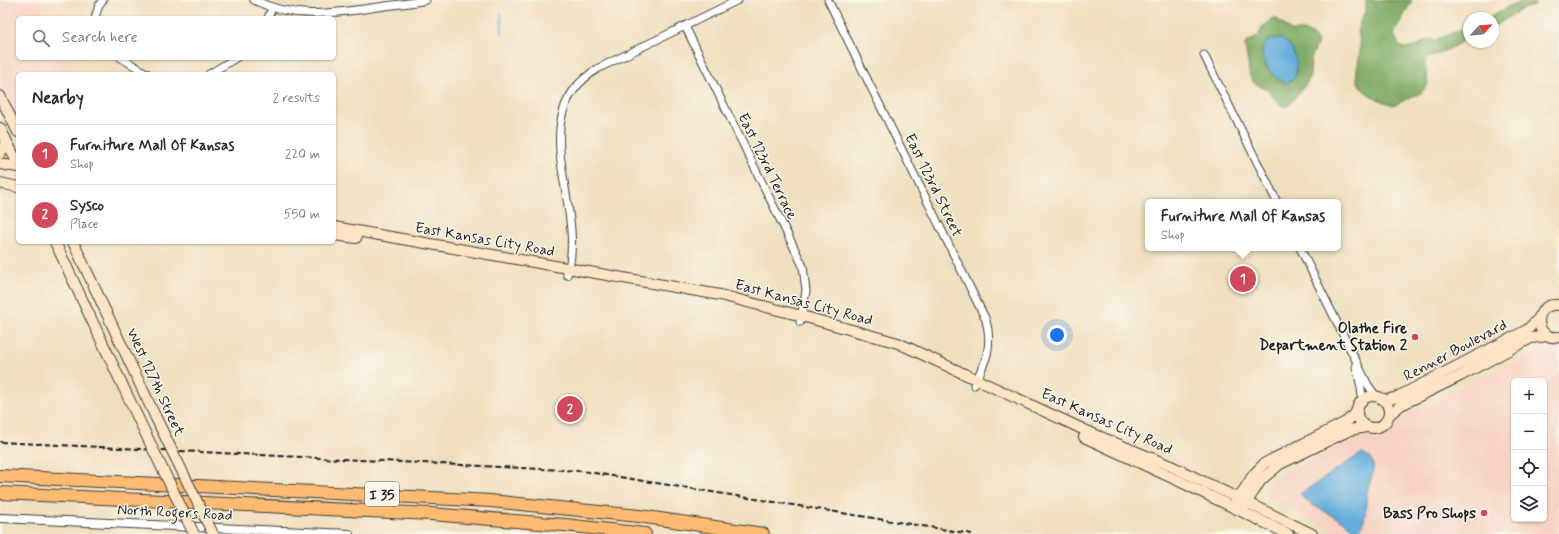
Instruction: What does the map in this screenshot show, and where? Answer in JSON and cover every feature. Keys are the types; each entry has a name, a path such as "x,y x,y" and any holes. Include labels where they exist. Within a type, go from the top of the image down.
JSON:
{"highway":[{"name":"I 35","path":"0,476 491,501 639,516 763,534"},
{"name":"I 35","path":"0,493 431,514 565,525 645,534"}],"main road":[{"path":"0,96 16,128"},
{"path":"0,128 16,160"},
{"path":"0,154 5,145 5,138"},
{"path":"0,164 16,168"},
{"path":"0,183 16,186"},
{"name":"East Kansas City Road","path":"336,227 801,319 896,349 975,382 1171,466 1240,505"},
{"name":"East Kansas City Road","path":"336,235 568,272"},
{"name":"West 127th Street","path":"56,244 194,534"},
{"name":"West 127th Street","path":"76,245 156,418 213,534"},
{"name":"Renner Boulevard","path":"1378,397 1386,400 1397,398 1527,330 1539,318 1545,308 1553,305 1559,305"},
{"path":"1539,318 1541,328 1555,338"},
{"name":"Renner Boulevard","path":"1389,415 1401,405 1460,376 1531,338 1555,338"},
{"path":"1378,397 1388,405 1389,415 1387,420 1380,427 1366,427 1350,430 1280,464 1261,480 1240,505 1254,474 1265,463 1346,422 1355,414 1360,404 1366,398 1378,397"},
{"path":"1360,404 1358,416 1366,427"},
{"path":"1240,505 1288,534"},
{"path":"1240,505 1312,534"}],"street":[{"path":"96,16 99,5 103,0"},
{"path":"254,0 272,8 293,13 321,14 426,0"},
{"path":"568,272 572,244 559,133 561,113 564,103 575,86 590,73 738,0"},
{"name":"East 123rd Street","path":"828,0 986,320 989,338 988,355 975,382"},
{"path":"269,16 272,8"},
{"name":"East 123rd Terrace","path":"685,26 802,266 806,291 801,319"},
{"path":"1204,55 1276,199"},
{"path":"124,60 145,72"},
{"path":"212,72 233,60"},
{"path":"1301,251 1370,390 1378,397"},
{"path":"1352,354 1361,387 1360,404"},
{"name":"North Rogers Road","path":"0,518 349,534"}],"shaded area":[{"path":"0,0 38,0 46,16 16,16 16,60 68,60 74,72 16,72 16,119 0,87"},
{"path":"1559,340 1559,534 1337,534 1264,495 1275,477"}],"green space":[{"path":"1366,0 1412,0 1394,34 1399,46 1411,48 1429,39 1435,40 1463,28 1463,41 1451,48 1428,58 1425,64 1428,84 1421,93 1394,105 1384,102 1362,89 1357,79 1360,54 1358,30 1365,11"},
{"path":"1526,0 1534,0 1535,2 1534,5 1522,9 1499,23 1499,12 1511,5"},
{"path":"1273,18 1276,18 1291,31 1303,31 1310,33 1318,42 1311,59 1310,76 1306,84 1288,106 1283,106 1278,103 1269,91 1254,83 1250,77 1245,45 1247,42 1258,37 1262,28","holes":["1288,43 1295,58 1267,68 1262,53"]}],"water":[{"path":"1278,38 1288,44 1296,60 1295,78 1285,83 1278,79 1267,67 1262,52 1264,46 1269,41"},
{"path":"1362,453 1370,457 1373,470 1367,493 1364,520 1360,529 1356,531 1350,525 1305,500 1300,494"}],"waterway":[{"path":"501,13 502,33"}],"railway":[{"path":"0,442 582,471 972,534"}],"place":[{"name":"Furniture Mall Of Kansas","path":"1243,279"},
{"name":"Olathe Fire Department Station 2","path":"1415,337"},
{"name":"Sysco","path":"570,409"},
{"name":"Bass Pro Shops","path":"1484,513"}]}
